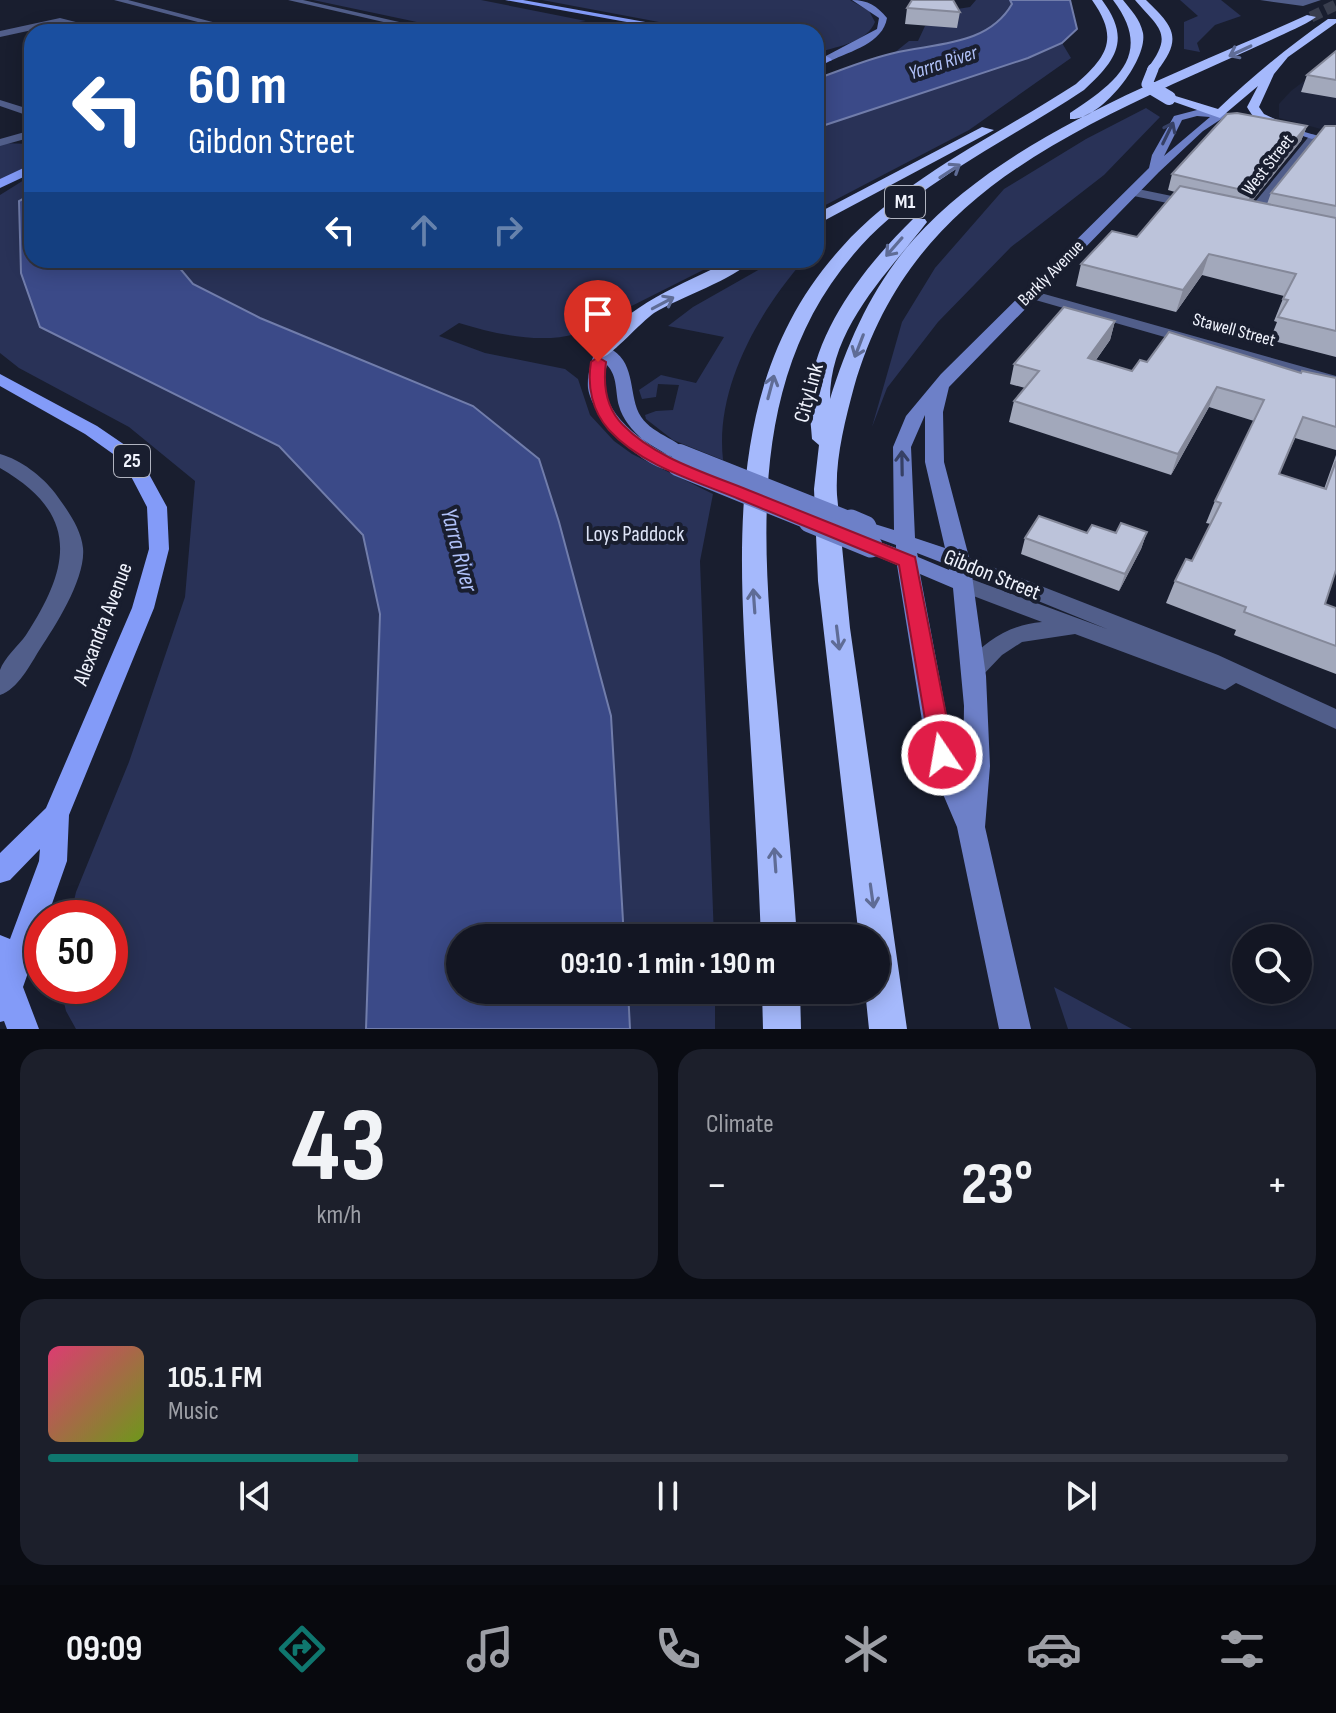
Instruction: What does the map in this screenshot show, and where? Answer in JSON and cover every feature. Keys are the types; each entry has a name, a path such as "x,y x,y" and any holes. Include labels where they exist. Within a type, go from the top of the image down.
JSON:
{"highway":[{"name":"M1","path":"825,476 820,389 844,322 864,287 889,253 930,212 1083,111 1125,74 1135,57 1139,39 1136,22 1118,0"},
{"path":"1140,0 1162,21 1169,37 1165,54 1147,78 1147,84 1197,113"},
{"name":"CityLink","path":"778,924 754,591 757,463 777,366 818,286 865,232 922,189 1093,75 1109,55 1114,39 1111,20 1098,1"},
{"name":"CityLink","path":"888,1029 828,561 825,476 837,415 861,339 901,265 944,218 1031,154 1066,134 1311,17"},
{"path":"1172,99 1220,114 1249,86 1270,72 1284,55 1332,21"},
{"path":"1270,72 1267,84 1253,107 1259,117 1272,123"},
{"path":"824,216 1093,75"},
{"path":"603,351 615,335 640,315 729,268"},
{"path":"781,1004 782,1029"}],"main road":[{"path":"509,0 650,24"},
{"path":"824,55 874,36 883,24 879,13 856,0"},
{"path":"1197,113 1220,114 1317,137"},
{"path":"1197,113 1210,124 1240,121 1272,123 1317,137"},
{"name":"Barkly Avenue","path":"1155,169 1158,155 1174,122 1182,116 1197,113"},
{"name":"Barkly Avenue","path":"971,827 950,780 937,733 906,551 903,438 912,420 947,378 1155,169 1179,151 1199,128 1210,124 1220,114"},
{"path":"0,184 24,172"},
{"path":"603,351 620,368 628,408 606,413"},
{"name":"Gibdon Street","path":"603,351 595,379 598,395 606,413 628,439 961,572"},
{"name":"Barkly Avenue","path":"947,378 933,413 931,442 961,572 973,671 979,759 971,827"},
{"name":"Alexandra Avenue","path":"0,379 91,430 131,458 157,507 159,549 143,608 56,815 53,861 6,992"},
{"path":"598,395 625,382"},
{"name":"Gibdon Street","path":"628,408 646,433 678,460"},
{"name":"Alexandra Avenue","path":"0,871 56,815"},
{"path":"971,827 1015,1029"},
{"path":"0,949 9,964 6,992 23,1029"}],"street":[{"path":"118,0 215,24"},
{"path":"292,0 402,24"},
{"path":"1264,0 1303,4 1317,0"},
{"path":"46,24 60,21 74,24"},
{"path":"0,34 24,29"},
{"path":"0,103 24,111"},
{"path":"0,143 24,136"},
{"name":"West Street","path":"1251,217 1317,137"},
{"path":"1133,192 1210,208"},
{"name":"Stawell Street","path":"1030,294 1336,381"},
{"path":"0,460 34,481 63,519 74,550 60,591 44,622 0,686"},
{"name":"Gibdon Street","path":"961,572 1083,630 1308,708"},
{"name":"Gibdon Street","path":"961,572 1210,661 1336,720"},
{"path":"973,671 1001,642 1018,633 1083,630"}],"shaded area":[{"path":"1336,57 1336,133 1279,118 1279,104 1291,91"}],"green space":[{"path":"313,0 481,0 586,21 565,24 426,24"},
{"path":"542,0 850,0 869,11 875,22 859,39 824,51 824,24 670,24"},
{"path":"976,0 1010,0 1012,4 1002,17 975,35 943,45 894,53 909,41 918,41 925,26 958,23 960,11 951,10 970,7"},
{"path":"1180,0 1221,0 1241,16 1215,25 1197,43 1200,52 1184,49 1184,22 1198,16"},
{"path":"1062,43 1071,58 969,130 824,206 824,125 1028,58"},
{"path":"1146,108 1160,117 1104,175 1011,247 938,322 887,388 872,427 902,322 935,268 1004,189 1086,139"},
{"path":"0,143 24,144 24,172 0,184"},
{"path":"24,180 24,199 19,202 21,273 40,327 279,446 363,535 380,614 366,1029 76,1029 66,1011 64,1004 128,1004 128,900 74,900 129,762 185,597 195,481 129,427 19,368 0,353 0,195"},
{"name":"Loys Paddock","path":"180,268 707,268 576,334 532,338 459,323 439,336 485,353 565,369 578,379 590,415 614,441 632,454 713,494 700,561 713,924 623,924 611,716 473,406 260,318 193,284"},
{"path":"762,268 798,268 771,303 743,353 726,406 722,433 723,460 673,440 646,419 645,415 656,411 673,410 679,385 658,384 656,397 642,399 639,390 661,375 696,383 724,337 668,326 693,307"},
{"path":"1054,987 1132,1029 1068,1029"},
{"path":"629,1004 715,1004 715,1029 630,1029"}],"water":[{"name":"Yarra River","path":"1010,0 1070,0 1077,29 1062,43 1028,58 824,125 824,76 884,55 975,35 1002,18 1012,4"},
{"name":"Yarra River","path":"24,198 24,268 180,268 193,284 260,318 473,406 539,459 611,716 623,924 446,924 446,1004 629,1004 630,1029 366,1029 380,614 363,535 279,446 40,327 21,273 19,201"}],"building":[{"path":"912,0 953,0 960,12 907,8"},
{"path":"1336,51 1336,80 1307,75"},
{"path":"1237,113 1307,126 1251,192 1172,174 1227,114"},
{"path":"1325,126 1336,126 1336,206 1271,193"},
{"path":"1180,186 1336,218 1336,331 1278,317 1288,300 1283,299 1296,274 1209,254 1183,290 1081,264 1112,231 1137,237"},
{"path":"1064,307 1115,321 1088,358 1132,371 1140,360 1147,362 1169,332 1301,373 1336,378 1336,427 1303,417 1279,474 1326,489 1336,461 1336,570 1325,604 1336,608 1336,646 1244,612 1246,607 1175,581 1186,559 1192,561 1221,503 1215,501 1264,400 1217,387 1178,454 1014,401 1039,371 1014,364"},
{"path":"1039,516 1087,533 1092,525 1116,533 1121,523 1147,532 1125,574 1025,538"}],"tunnel":[{"path":"1311,17 1336,5"}],"route":[{"path":"598,362 595,383 603,408 615,427 640,448 677,467 908,561 911,595 942,755"}]}
